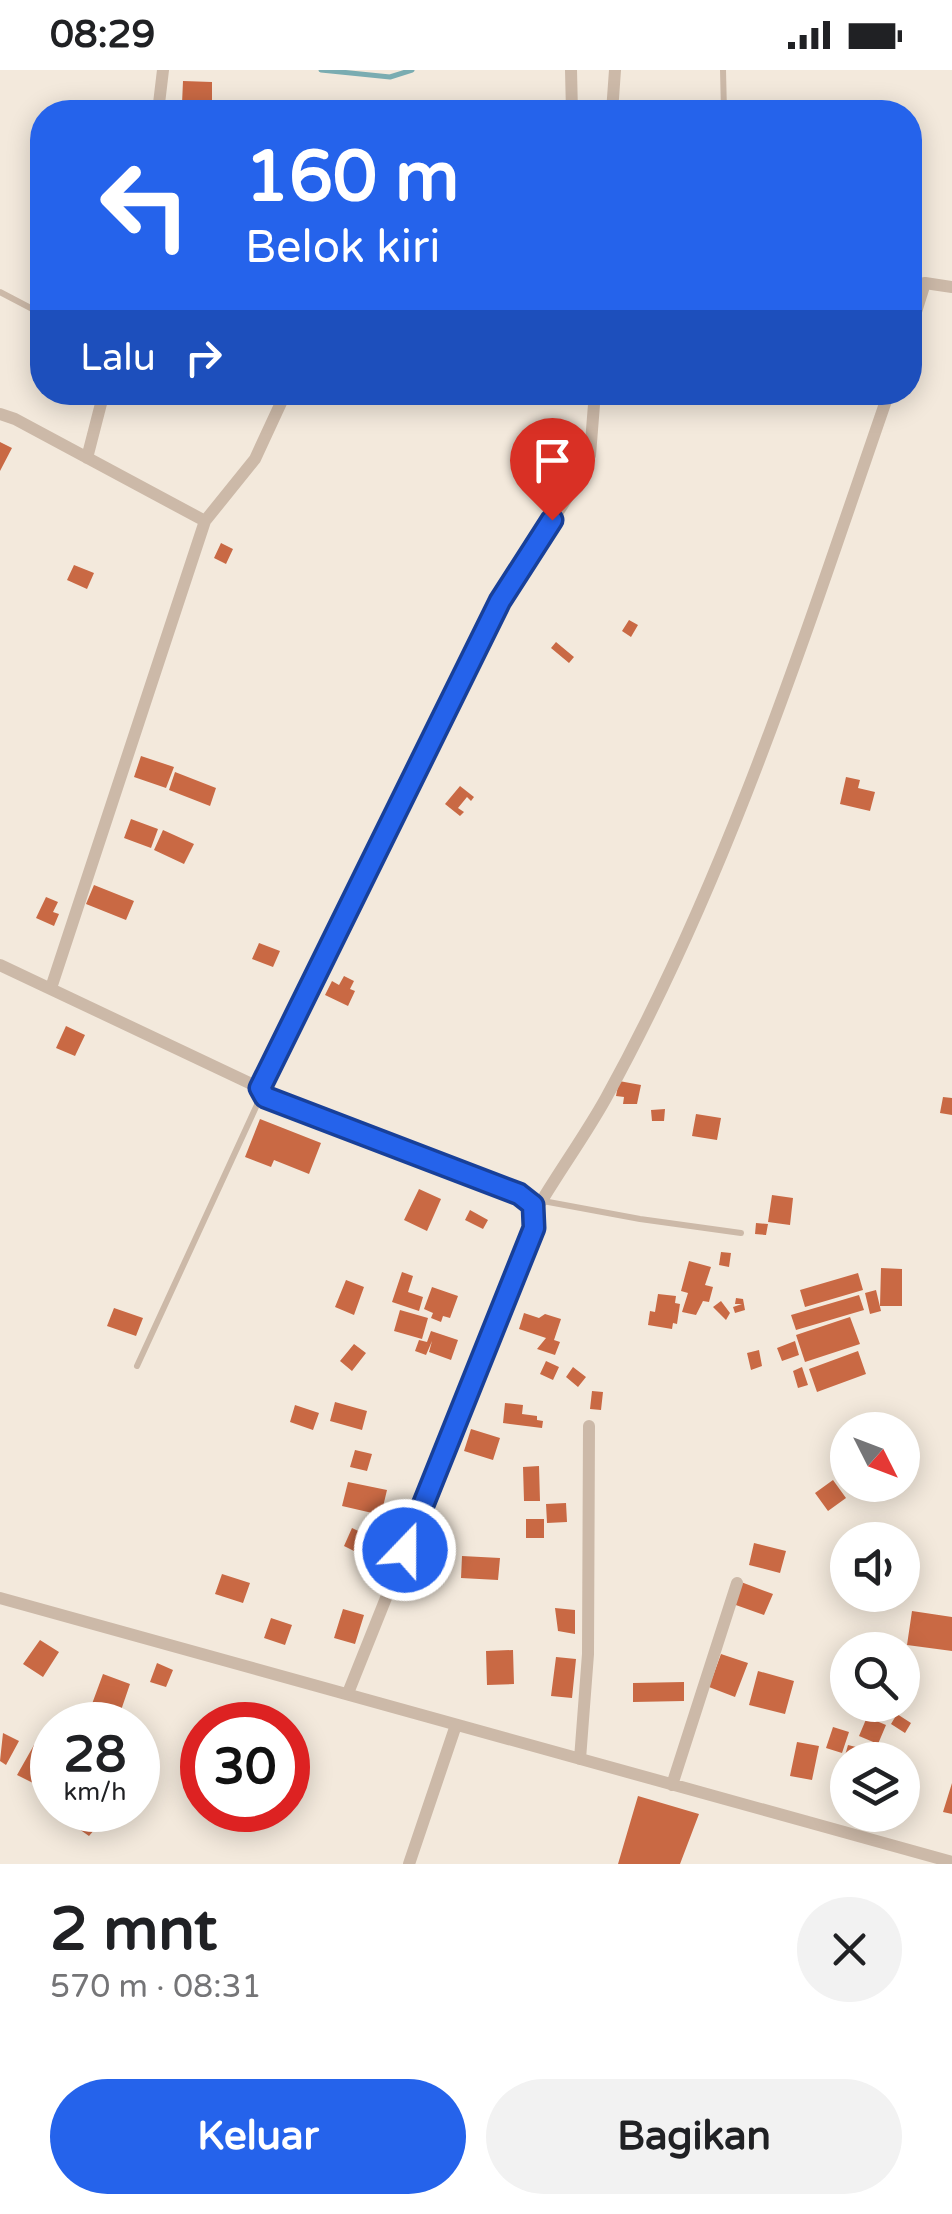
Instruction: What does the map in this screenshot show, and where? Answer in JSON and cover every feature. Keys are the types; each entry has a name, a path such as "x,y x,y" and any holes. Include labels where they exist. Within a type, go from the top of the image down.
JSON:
{"street":[{"path":"159,100 163,70"},
{"path":"571,70 572,100"},
{"path":"613,100 615,70"},
{"path":"922,295 926,283 952,287"},
{"path":"87,458 101,405"},
{"path":"51,988 204,521 255,459 280,405"},
{"path":"261,1091 500,601 586,466 594,405"},
{"path":"348,1693 534,1228 537,1203 605,1100 692,926 767,744 884,405"},
{"path":"0,414 15,418 204,521"},
{"path":"0,965 261,1091 537,1203"},
{"path":"580,1759 588,1654 589,1426"},
{"path":"672,1784 736,1584"},
{"path":"0,1598 952,1862"},
{"path":"409,1864 456,1725"}],"lane":[{"path":"724,70 724,100"},
{"path":"0,292 30,308"},
{"path":"137,1366 261,1091"},
{"path":"537,1203 740,1232"}],"building":[{"path":"183,81 212,82 212,100 182,100"},
{"path":"0,442 12,448 0,471"},
{"path":"221,543 233,549 226,564 214,558"},
{"path":"74,565 94,573 87,589 67,580"},
{"path":"629,620 638,625 631,637 622,631"},
{"path":"556,642 574,657 569,663 551,648"},
{"path":"141,756 174,767 166,788 134,777"},
{"path":"175,772 216,788 210,806 169,790"},
{"path":"846,777 860,780 858,788 875,792 870,811 840,804"},
{"path":"460,786 474,797 471,801 467,797 458,808 464,812 460,816 445,804"},
{"path":"131,819 158,829 151,848 124,838"},
{"path":"163,830 194,844 184,864 154,850"},
{"path":"94,885 134,901 126,920 86,904"},
{"path":"46,897 58,902 53,912 59,914 54,926 36,918"},
{"path":"259,943 280,951 273,967 252,959"},
{"path":"344,976 354,981 350,989 355,991 348,1006 325,995 332,981 339,985"},
{"path":"66,1026 85,1035 75,1056 56,1048"},
{"path":"619,1081 641,1085 637,1104 623,1104 624,1097 616,1096"},
{"path":"943,1097 952,1098 952,1115 940,1113"},
{"path":"665,1109 664,1121 652,1121 651,1110"},
{"path":"696,1114 721,1118 717,1140 692,1136"},
{"path":"260,1119 321,1143 309,1174 274,1160 271,1167 245,1157"},
{"path":"419,1189 441,1199 427,1231 404,1220"},
{"path":"772,1195 793,1198 790,1225 768,1222"},
{"path":"470,1210 488,1220 483,1229 465,1220"},
{"path":"756,1223 768,1224 766,1235 755,1234"},
{"path":"721,1252 731,1253 729,1267 719,1265"},
{"path":"689,1261 711,1267 705,1285 713,1287 709,1302 703,1301 696,1315 682,1312 688,1293 681,1291"},
{"path":"881,1268 902,1269 902,1306 880,1306"},
{"path":"402,1272 413,1276 408,1292 423,1297 419,1311 392,1302"},
{"path":"858,1273 863,1290 805,1307 800,1290"},
{"path":"346,1280 364,1287 354,1315 335,1307"},
{"path":"432,1287 458,1296 450,1318 443,1316 441,1322 424,1309"},
{"path":"876,1290 881,1311 870,1314 865,1293"},
{"path":"658,1294 676,1296 675,1303 680,1304 677,1324 673,1323 672,1329 648,1325"},
{"path":"859,1295 864,1310 796,1330 791,1315"},
{"path":"736,1298 743,1299 745,1310 735,1313 733,1307 742,1304 735,1304"},
{"path":"721,1301 730,1313 726,1320 713,1307"},
{"path":"114,1308 143,1318 136,1336 107,1326"},
{"path":"400,1310 428,1318 422,1339 394,1331"},
{"path":"524,1313 561,1319 554,1340 560,1342 555,1355 537,1349 546,1338 519,1329"},
{"path":"850,1317 860,1344 805,1362 796,1335"},
{"path":"431,1331 458,1340 451,1360 429,1352 432,1341 426,1355 415,1351 419,1340 427,1342"},
{"path":"795,1341 799,1355 782,1361 777,1348"},
{"path":"354,1344 366,1353 352,1371 340,1361"},
{"path":"759,1350 762,1366 751,1370 747,1353"},
{"path":"858,1351 866,1374 817,1392 809,1369"},
{"path":"546,1361 559,1367 553,1380 540,1374"},
{"path":"573,1367 586,1377 578,1387 566,1377"},
{"path":"802,1367 808,1385 798,1388 793,1371"},
{"path":"592,1391 603,1392 601,1410 590,1409"},
{"path":"335,1402 367,1411 362,1430 330,1421"},
{"path":"505,1403 523,1405 522,1414 537,1416 537,1420 543,1421 542,1428 503,1423"},
{"path":"295,1405 319,1413 313,1430 290,1422"},
{"path":"471,1429 500,1438 493,1460 464,1451"},
{"path":"355,1450 372,1454 367,1471 350,1467"},
{"path":"539,1466 540,1501 524,1501 523,1467"},
{"path":"348,1482 387,1490 381,1515 342,1506"},
{"path":"830,1482 830,1502 840,1502 828,1511 815,1493"},
{"path":"566,1503 567,1522 547,1523 546,1504"},
{"path":"526,1519 544,1519 544,1538 526,1538"},
{"path":"352,1528 373,1538 364,1556 344,1546"},
{"path":"375,1539 393,1548 387,1562 367,1555"},
{"path":"754,1543 786,1551 780,1573 749,1565"},
{"path":"462,1556 500,1558 498,1580 461,1578"},
{"path":"222,1574 250,1583 243,1603 215,1594"},
{"path":"741,1582 773,1594 764,1615 733,1604"},
{"path":"555,1608 575,1610 575,1634 558,1631"},
{"path":"343,1609 364,1615 355,1644 334,1638"},
{"path":"912,1612 952,1617 952,1651 920,1647 920,1632 909,1632"},
{"path":"271,1618 292,1625 285,1645 264,1638"},
{"path":"40,1640 59,1652 43,1677 23,1664"},
{"path":"513,1650 514,1684 487,1685 486,1651"},
{"path":"721,1654 748,1663 735,1697 709,1687"},
{"path":"556,1657 576,1659 572,1698 551,1696"},
{"path":"157,1663 173,1670 166,1687 150,1682"},
{"path":"758,1671 794,1681 785,1714 749,1705"},
{"path":"103,1674 130,1684 124,1702 93,1702"},
{"path":"684,1682 684,1701 633,1702 633,1683"},
{"path":"865,1722 886,1725 879,1742 859,1736"},
{"path":"892,1722 911,1723 905,1733"},
{"path":"833,1727 849,1732 846,1742 830,1742 830,1749 826,1748"},
{"path":"3,1733 19,1741 6,1765 0,1761"},
{"path":"797,1742 819,1746 812,1780 790,1776"},
{"path":"30,1752 30,1782 17,1775"},
{"path":"952,1783 952,1814 943,1812"},
{"path":"638,1796 699,1814 680,1864 618,1864"}],"waterway":[{"path":"321,70 390,77 412,70"}],"route":[{"path":"405,1550 534,1228 533,1205 519,1194 265,1097 260,1088 500,601 552,520"}]}
